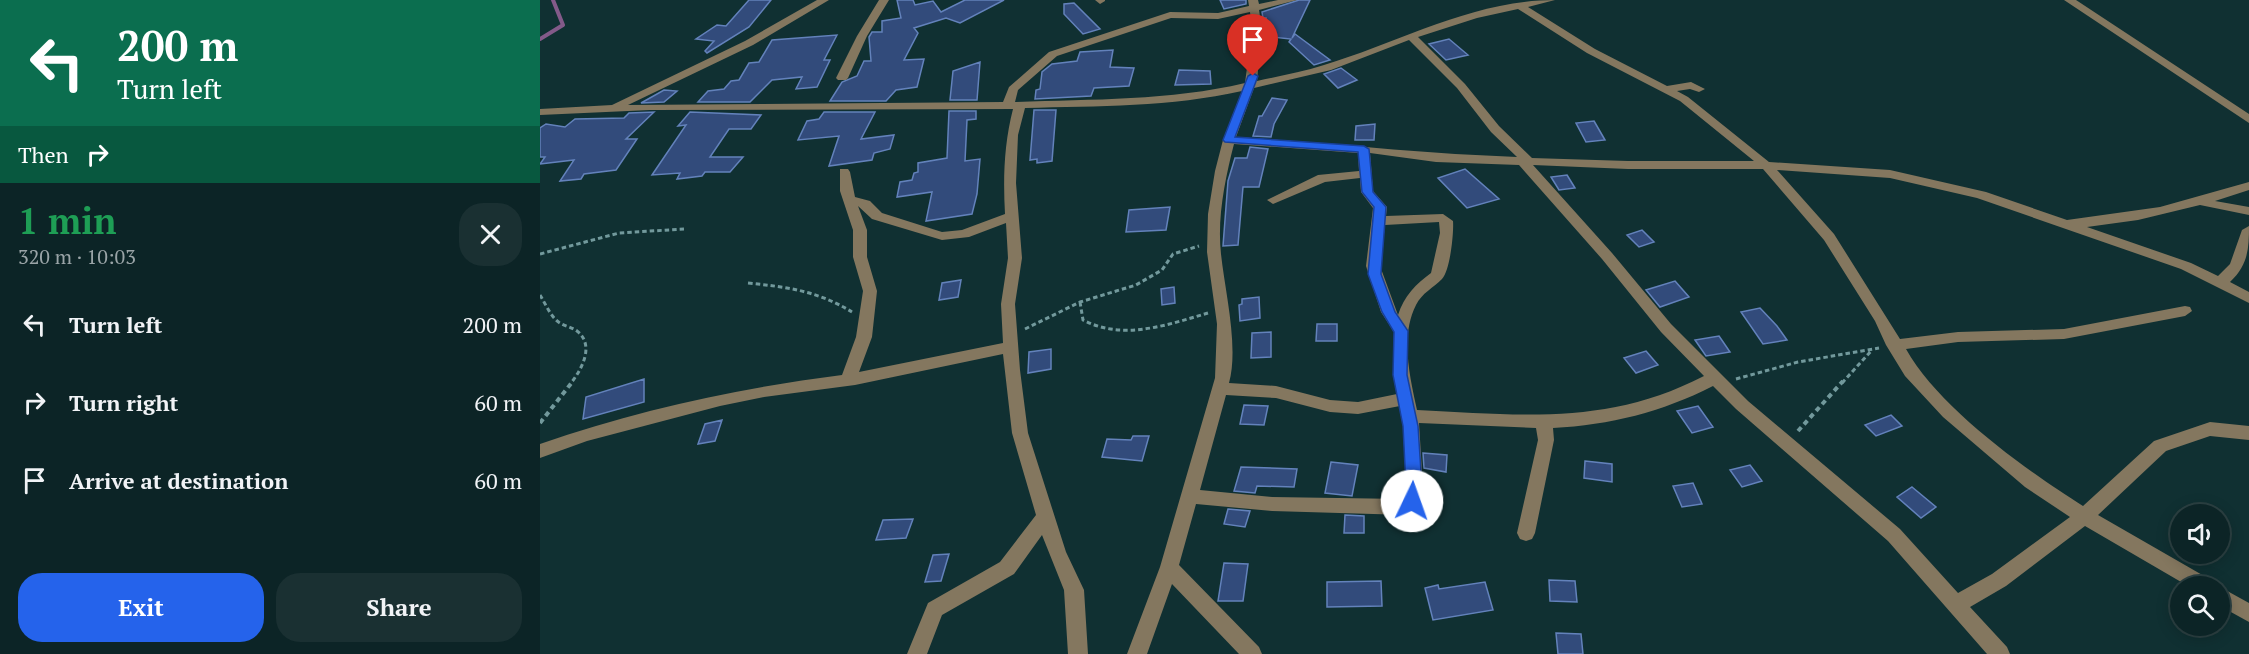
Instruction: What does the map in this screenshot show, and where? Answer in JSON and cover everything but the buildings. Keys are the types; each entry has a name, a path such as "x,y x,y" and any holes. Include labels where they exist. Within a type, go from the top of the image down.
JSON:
{"street":[{"path":"610,109 749,43 824,0"},
{"path":"842,78 862,36 884,0"},
{"path":"1078,654 1074,590 1057,552 1020,433 1008,304 1015,258 1010,183 1013,90 1053,54 1170,15 1212,16 1254,3 1292,0"},
{"path":"1506,0 1523,7 1558,32 1691,104 1766,165 1829,237 1882,320 1911,372 1949,413 2031,482 2187,576"},
{"path":"540,112 1151,101 1250,88 1327,68 1411,36 1475,15 1550,0"},
{"path":"2069,0 2249,119"},
{"path":"1137,654 1169,567 1220,389 1225,358 1215,241 1216,203 1229,140 1250,88 1256,40 1254,3"},
{"path":"1411,36 1461,86 1494,129 1525,161 1666,328 1718,381 1786,443 1894,535 2000,654"},
{"path":"1664,90 1691,85 1699,89"},
{"path":"1229,140 1364,149 1436,158 1766,165 1890,174 1934,182 1981,195 2186,266 2249,298"},
{"path":"1364,149 1367,192 1380,207 1375,274 1388,312 1401,331"},
{"path":"844,172 860,230 860,257 870,291 869,315 864,337 848,380"},
{"path":"1274,200 1322,178 1365,174"},
{"path":"2060,224 2109,220 2220,197 2249,186"},
{"path":"850,200 865,204 876,216 942,236 964,234 1013,216"},
{"path":"2198,202 2249,211"},
{"path":"1188,496 1272,504 1407,507 1412,501 1414,487 1407,408 1400,375 1401,321 1406,306 1422,287 1438,275 1447,233 1446,221 1443,218 1378,221"},
{"path":"2219,283 2232,275 2238,265 2249,230"},
{"path":"1894,345 1958,337 2064,334 2185,311"},
{"path":"540,451 585,435 720,400 764,391 848,380 1010,342"},
{"path":"1220,389 1276,392 1330,406 1407,408 1544,420 1630,412 1718,381"},
{"path":"1526,533 1546,440 1544,420"},
{"path":"1956,605 1999,580 2085,516 2160,446 2210,429 2249,433"},
{"path":"917,654 935,609 1007,568 1046,516"},
{"path":"1169,567 1252,654"},
{"path":"2230,602 2249,613"}],"path":[{"path":"540,254 619,233 684,230"},
{"path":"1010,342 1080,302 1136,285 1162,270 1173,254 1215,241"},
{"path":"748,283 799,288 830,298 844,309 869,315"},
{"path":"540,295 558,322 578,332 586,343 586,356 574,382 540,423"},
{"path":"1080,302 1083,320 1092,326 1111,330 1145,330 1222,309"},
{"path":"1718,381 1798,362 1894,345"},
{"path":"1786,443 1874,349"}],"waterway":[{"path":"540,39 563,25 553,0"}],"route":[{"path":"1253,76 1244,107 1229,140 1364,149 1367,192 1380,207 1373,266 1380,281 1388,312 1401,331 1400,375 1411,426 1414,487 1412,501"}]}
